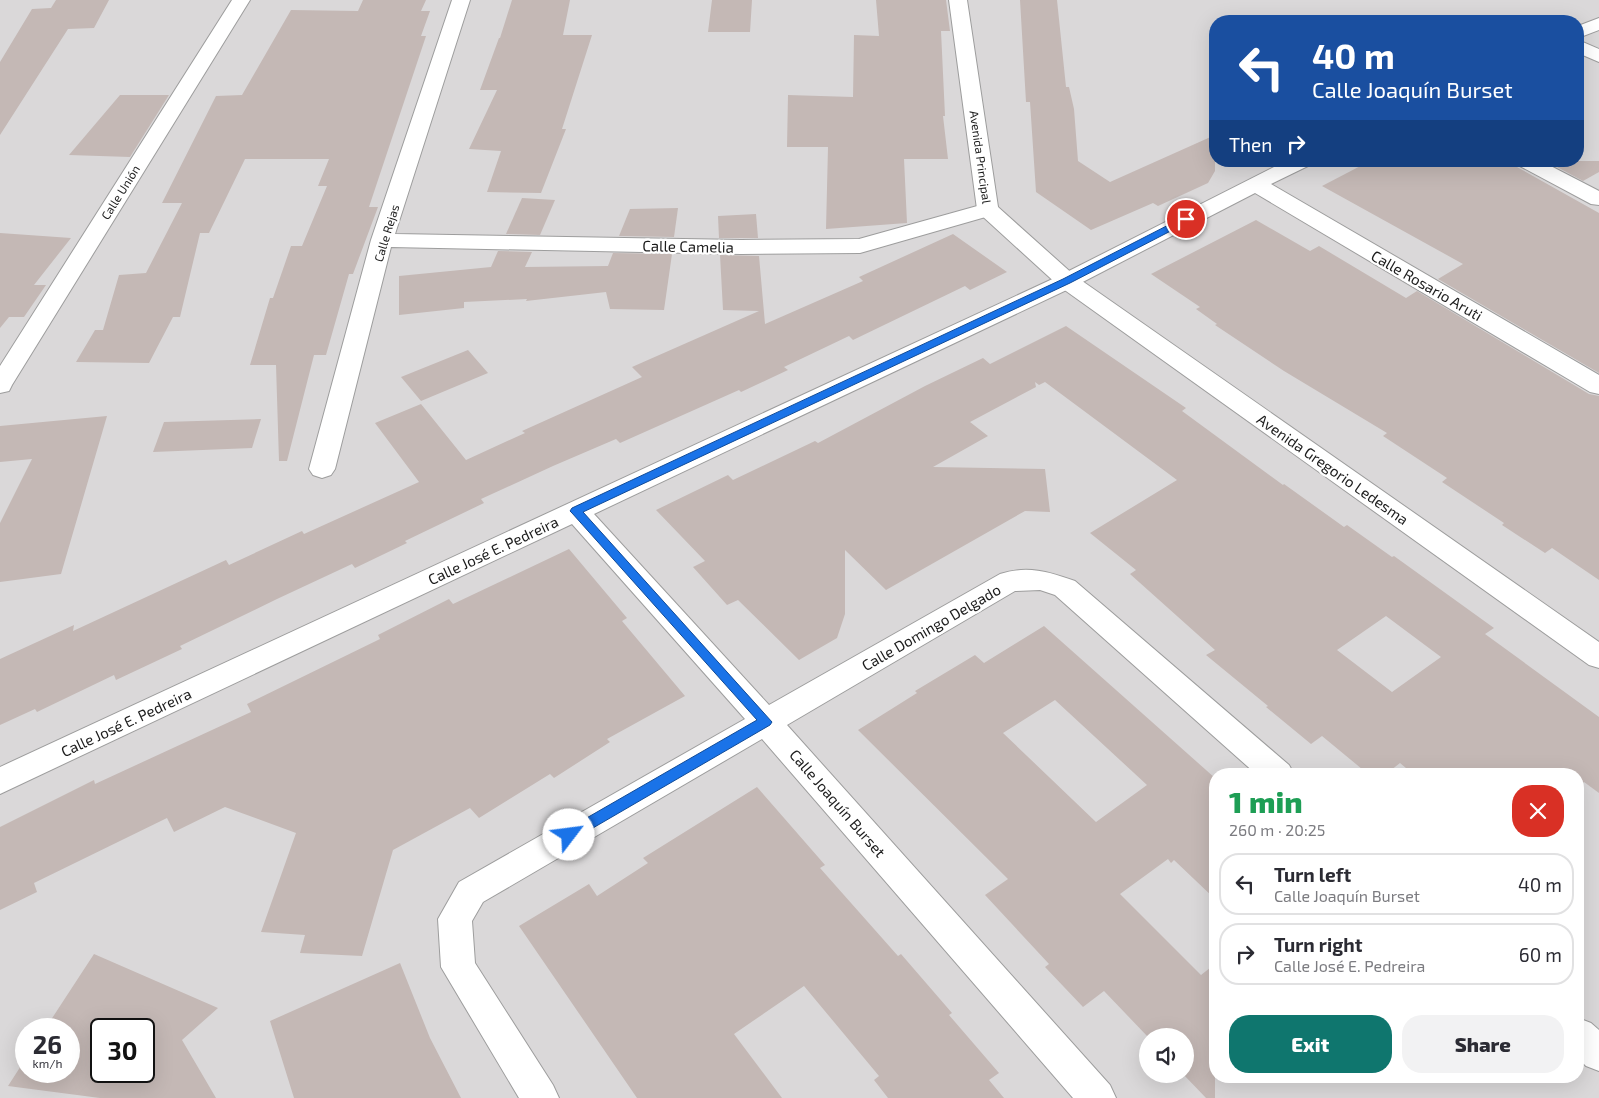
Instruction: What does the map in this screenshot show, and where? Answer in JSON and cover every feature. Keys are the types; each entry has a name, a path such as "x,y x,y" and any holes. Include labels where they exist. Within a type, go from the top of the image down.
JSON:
{"street":[{"name":"Calle Unión","path":"0,385 240,0"},
{"name":"Calle Rejas","path":"322,469 382,240 461,0"},
{"name":"Avenida Principal","path":"958,0 988,209 1067,281"},
{"path":"1584,29 1599,23"},
{"path":"1584,49 1599,56"},
{"name":"Calle José E. Pedreira","path":"0,781 1067,281 1290,167"},
{"path":"1537,167 1599,199"},
{"name":"Calle Rosario Aruti","path":"1255,184 1599,386"},
{"name":"Calle Camelia","path":"382,240 741,247 860,246 988,209"},
{"name":"Avenida Gregorio Ledesma","path":"1067,281 1599,657"},
{"name":"Calle Joaquín Burset","path":"576,511 1097,1098"},
{"name":"Calle Domingo Delgado","path":"540,1098 458,967 455,919 471,892 1010,581 1041,580 1065,588 1271,768"},
{"path":"1584,1040 1599,1054"}],"shaded area":[{"path":"0,0 1599,0 1599,1098 0,1098"}],"building":[{"path":"56,0 109,0 94,28 68,29 0,135 0,62 32,9 51,8"},
{"path":"363,0 426,0 421,11 430,11 421,36 426,36 369,207 378,207 353,274 349,274 326,355 314,355 287,461 279,461 276,365 250,365 270,298 273,298 291,246 302,246 327,186 318,186 329,159 245,159 209,233 200,233 180,317 173,317 149,363 76,362 95,330 103,330 119,275 146,273 182,203 162,203 216,96 242,95 291,10 358,11"},
{"path":"512,0 570,0 563,35 592,35 562,129 566,129 541,193 487,192 501,151 469,149 497,90 480,90"},
{"path":"712,0 752,0 750,32 708,32"},
{"path":"876,0 946,0 950,31 941,31 945,116 943,116 948,159 904,159 907,223 826,229 828,147 787,147 788,95 853,97 854,35 879,36"},
{"path":"1020,0 1057,0 1066,87 1069,87 1074,109 1078,161 1110,182 1209,138 1209,167 1215,167 1215,171 1208,183 1158,206 1153,203 1091,230 1036,192 1030,102 1026,102"},
{"path":"120,95 169,95 130,157 69,155"},
{"path":"1584,161 1599,161 1599,172 1583,181 1557,167 1584,167"},
{"path":"1358,167 1517,167 1599,213 1599,373 1438,279 1463,264 1322,186"},
{"path":"522,198 555,200 540,235 506,234"},
{"path":"678,208 674,237 619,236 630,209"},
{"path":"756,214 758,238 719,238 718,216"},
{"path":"1256,220 1310,251 1319,246 1406,298 1417,291 1589,394 1599,396 1599,580 1552,548 1545,553 1502,525 1504,523 1442,482 1447,478 1383,436 1387,433 1284,371 1215,325 1217,324 1196,309 1200,307 1151,274"},
{"path":"0,233 71,238 34,285 46,285 24,317 9,317 0,328"},
{"path":"953,234 1007,272 970,290 965,286 853,340 849,336 784,367 788,370 741,392 739,390 620,443 616,439 553,466 481,499 484,503 405,541 407,543 355,568 352,564 277,599 180,646 182,649 116,680 114,675 37,712 35,709 0,725 0,659 74,625 73,631 226,560 229,565 302,531 304,534 419,482 375,423 421,404 466,460 525,433 522,431 642,377 632,367 759,311 723,310 720,255 759,256 765,324 863,281 859,277"},
{"path":"498,251 532,252 525,267 608,266 613,253 672,254 664,310 610,309 606,292 526,301 527,299 464,302 464,308 399,315 399,276 491,267"},
{"path":"1066,326 1186,408 1182,411 1283,485 1344,527 1347,525 1392,557 1394,556 1494,628 1485,634 1599,717 1599,793 1584,782 1584,768 1406,768 1400,763 1394,768 1361,768 1322,736 1311,744 1206,655 1215,650 1130,574 1136,570 1090,533 1177,480 1045,382 1039,385 1035,382 1036,387 970,422 988,436 933,467 1045,469 1050,512 1025,511 886,590 845,550 845,614 837,638 799,660 738,600 727,605 693,567 705,561 656,510 728,475 733,480 815,441 818,443 925,386 983,358 990,364","holes":["1386,616 1441,657 1392,692 1337,650"]},
{"path":"468,350 488,373 421,401 401,377"},
{"path":"107,416 61,574 0,582 0,523 32,459 0,462 0,426"},
{"path":"261,419 252,448 153,452 164,422"},
{"path":"569,549 627,618 622,621 685,696 607,739 610,742 554,778 550,774 479,818 470,808 393,850 362,956 300,953 305,935 261,932 296,833 225,807 174,832 167,818 34,883 37,892 0,910 0,827 94,780 95,784 251,712 247,704 380,639 378,635 449,599 453,604"},
{"path":"1044,626 1209,773 1209,893 1174,860 1171,863 1168,859 1120,894 1201,975 1209,969 1209,1083 1215,1083 1215,1098 1206,1098 1192,1083 1194,1083 1194,1028 1139,1028 1104,991 1083,1007 1045,967 1049,964 985,895 1008,879 858,730 917,693 915,691 975,655 984,663","holes":["1055,700 1147,785 1096,822 1003,733"]},
{"path":"757,787 825,865 820,868 898,956 901,954 952,1013 949,1015 999,1073 989,1080 1004,1098 888,1098 874,1080 879,1076 804,986 734,1034 782,1098 637,1098 519,926 589,884 597,896 648,863 643,858"},
{"path":"94,954 218,1008 182,1040 216,1098 100,1098 8,1086 15,1075 15,1083 80,1083 80,1018 52,1018"},
{"path":"400,963 430,1038 461,1098 294,1098 270,1021"}],"route":[{"path":"569,835 765,722 576,511 1067,281 1186,219"}]}
